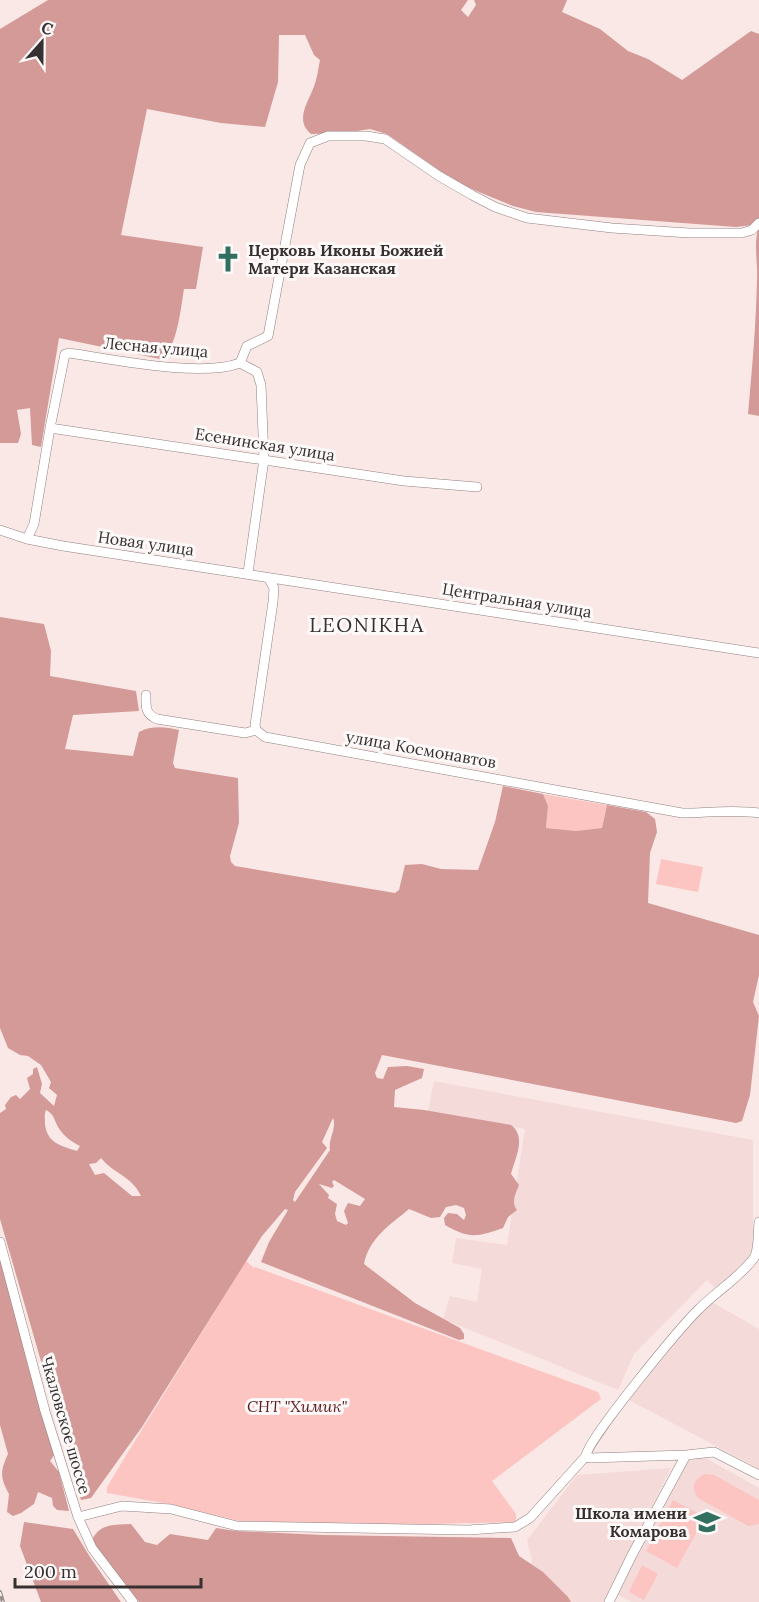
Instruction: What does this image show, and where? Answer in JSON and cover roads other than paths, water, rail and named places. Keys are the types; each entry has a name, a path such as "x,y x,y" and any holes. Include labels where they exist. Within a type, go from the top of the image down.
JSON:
{"street":[{"path":"248,573 264,459 261,385 256,372 240,363 247,346 268,336 300,165 310,143 328,136 366,136 385,139 439,176 472,195 495,207 527,218 612,228 689,232 742,233 752,230 759,223"},
{"name":"Лесная улица","path":"50,428 64,357 69,353 181,367 223,368 240,363"},
{"path":"22,538 34,524 50,428"},
{"name":"Есенинская улица","path":"50,428 404,481 477,487"},
{"path":"0,530 22,538"},
{"path":"0,535 22,538"},
{"name":"Новая улица","path":"22,538 248,573 269,579"},
{"path":"255,730 273,602 274,588 269,579"},
{"name":"Центральная улица","path":"269,579 304,582 759,653"},
{"name":"улица Космонавтов","path":"146,695 146,712 157,719 245,733 255,730 265,737 682,813 712,814 747,811 759,813"},
{"path":"78,1517 122,1506 171,1509 237,1526 468,1530 516,1527 530,1518 586,1456 588,1446 699,1308 757,1256 759,1222"},
{"name":"Чкаловское шоссе","path":"0,1242 45,1411 78,1517 92,1548 133,1602"},
{"path":"586,1456 589,1458 686,1455 714,1452 759,1475"},
{"path":"609,1602 686,1455"}],"railway":[{"path":"0,1592 3,1602"}],"place":[{"name":"Церковь Иконы Божией Матери Казанская","path":"228,259"},
{"name":"Школа имени Комарова","path":"707,1522"}],"district":[{"name":"LEONIKHA","path":"367,625"}],"park label":[{"name":"СНТ \"Химик\"","path":"297,1406"}]}
